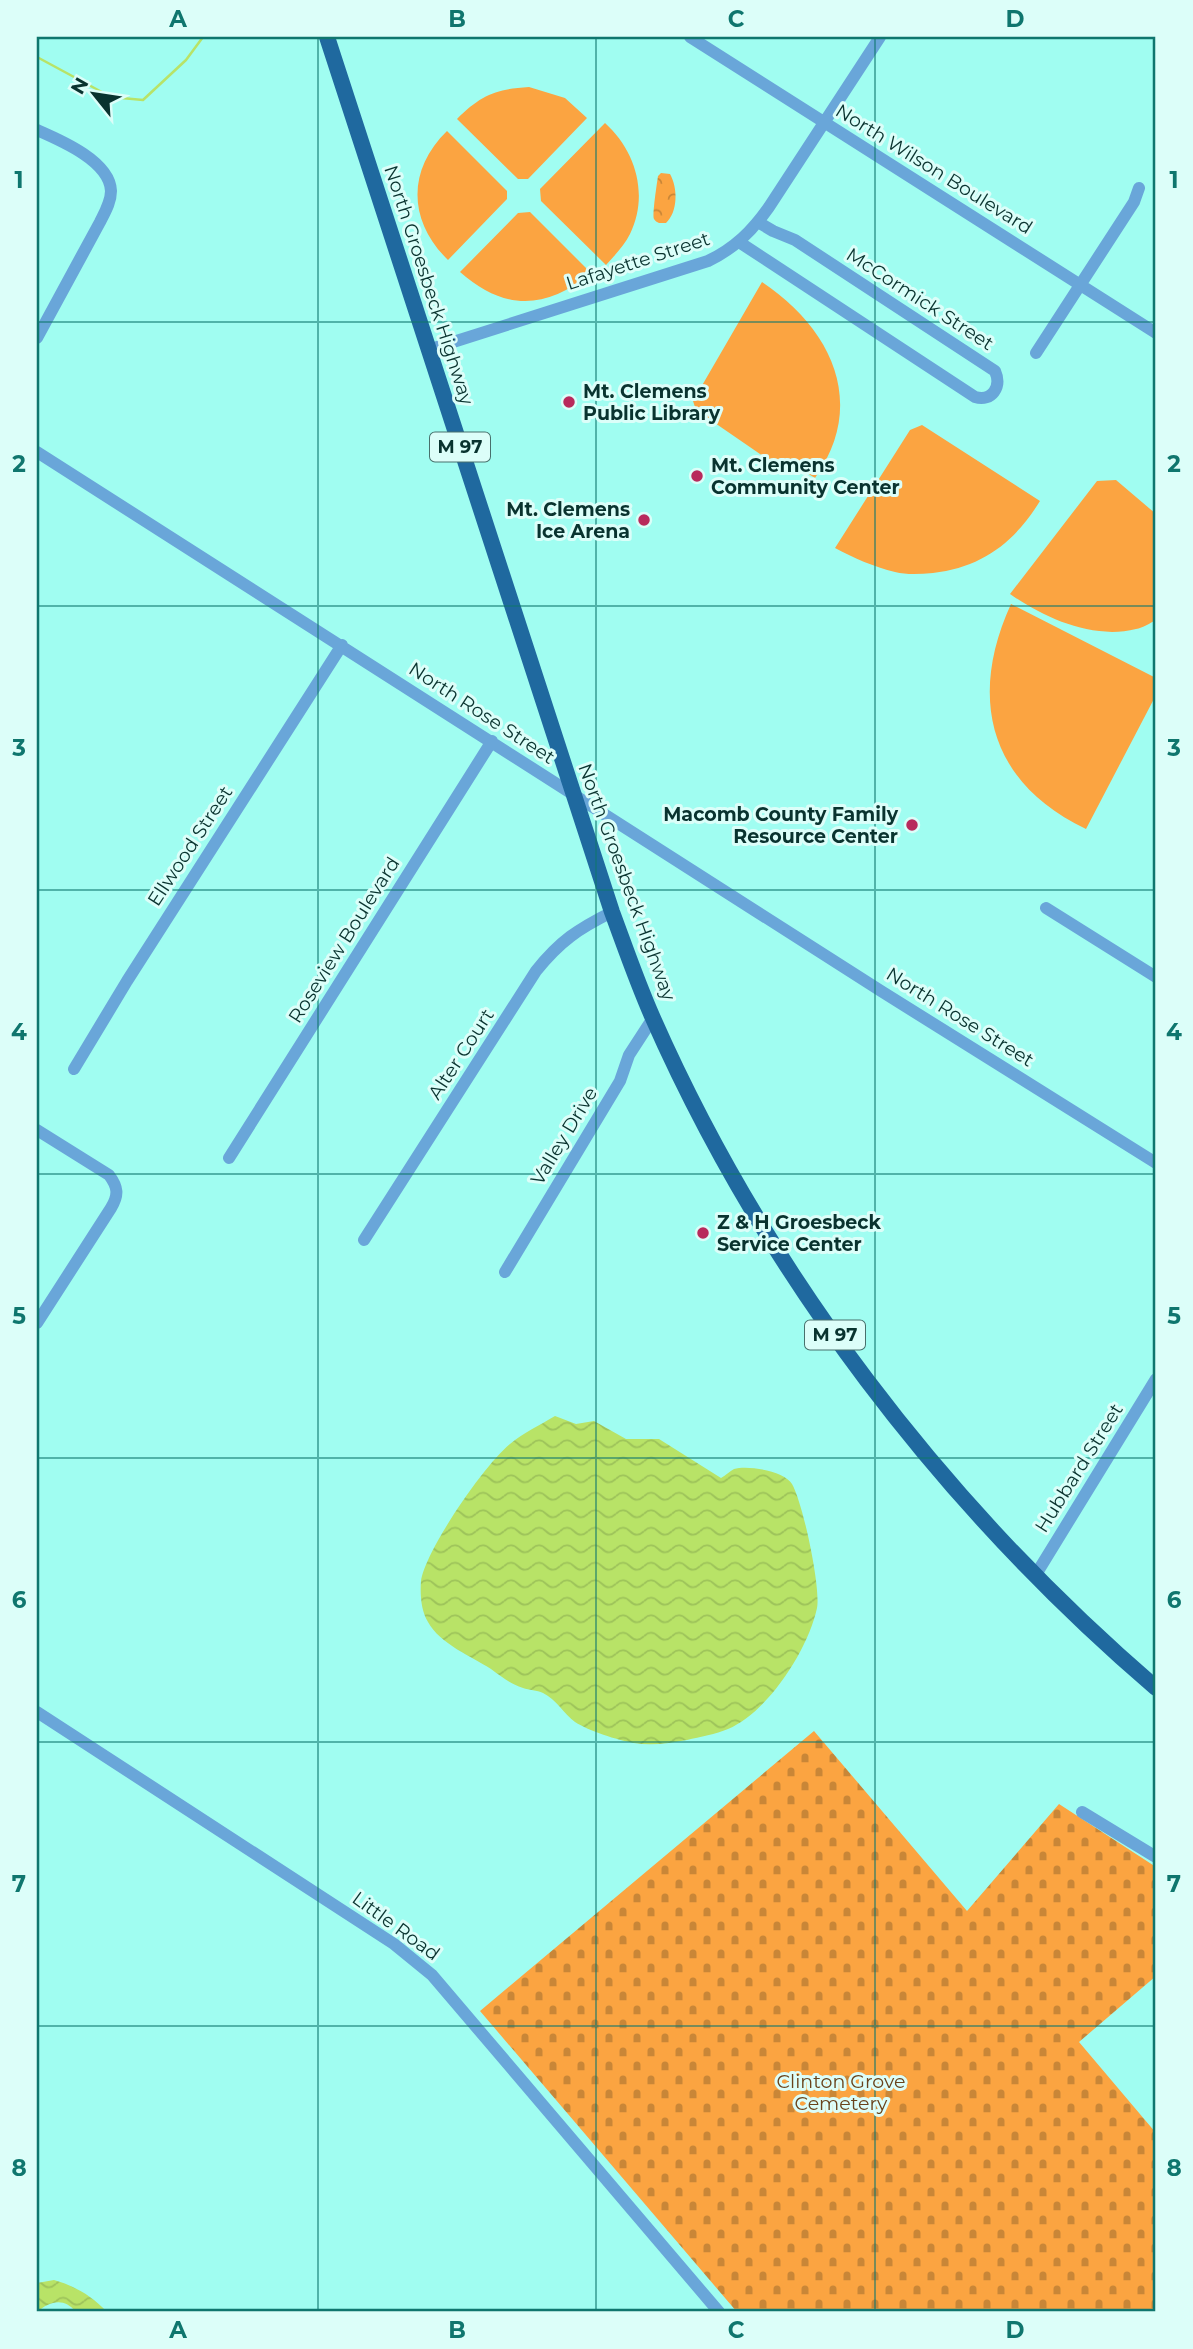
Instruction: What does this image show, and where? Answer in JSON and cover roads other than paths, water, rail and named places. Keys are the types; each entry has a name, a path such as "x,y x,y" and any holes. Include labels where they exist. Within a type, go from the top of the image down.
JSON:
{"main road":[{"name":"North Groesbeck Highway","path":"327,37 572,794 612,912 653,1018 737,1182 821,1315 906,1430 964,1499 1035,1576 1156,1688"}],"street":[{"name":"North Wilson Boulevard","path":"690,37 1156,333"},
{"name":"Lafayette Street","path":"428,351 708,261 739,242 758,222 880,37"},
{"path":"37,130 66,144 99,166 107,176 111,191 100,222 37,338"},
{"path":"1036,353 1134,202 1139,188"},
{"name":"McCormick Street","path":"739,242 975,397 985,399 994,393 998,382 995,371 795,240 758,222"},
{"name":"North Rose Street","path":"37,452 1156,1163"},
{"name":"Ellwood Street","path":"74,1069 127,981 342,645"},
{"name":"Roseview Boulevard","path":"229,1158 492,741"},
{"path":"1046,908 1156,977"},
{"name":"Alter Court","path":"364,1240 536,971 566,937 612,912"},
{"name":"Valley Drive","path":"505,1272 620,1081 629,1055 653,1018"},
{"path":"37,1130 109,1175 118,1193 37,1323"},
{"name":"Hubbard Street","path":"1035,1576 1156,1380"},
{"name":"Little Road","path":"37,1712 418,1962 719,2312"},
{"path":"1082,1812 1156,1857"}],"water":[{"path":"555,1416 576,1424 594,1421 626,1439 659,1439 721,1478 734,1469 757,1469 774,1472 792,1484 810,1546 818,1598 817,1608 805,1642 784,1678 758,1709 743,1721 718,1732 668,1743 627,1742 595,1732 571,1719 548,1696 506,1680 456,1649 440,1637 428,1622 422,1602 421,1581 433,1549 445,1529 499,1454 520,1436"},
{"path":"54,2280 83,2292 107,2312 76,2312 67,2304 57,2302 37,2312 37,2283"}],"waterway":[{"path":"37,57 111,97 143,100 186,60 203,37"}],"place":[{"name":"Mt. Clemens Public Library","path":"569,402"},
{"name":"Mt. Clemens Community Center","path":"697,476"},
{"name":"Mt. Clemens Ice Arena","path":"644,520"},
{"name":"Macomb County Family Resource Center","path":"912,825"},
{"name":"Z & H Groesbeck Service Center","path":"703,1233"}],"park label":[{"name":"Clinton Grove Cemetery","path":"841,2092"}]}
